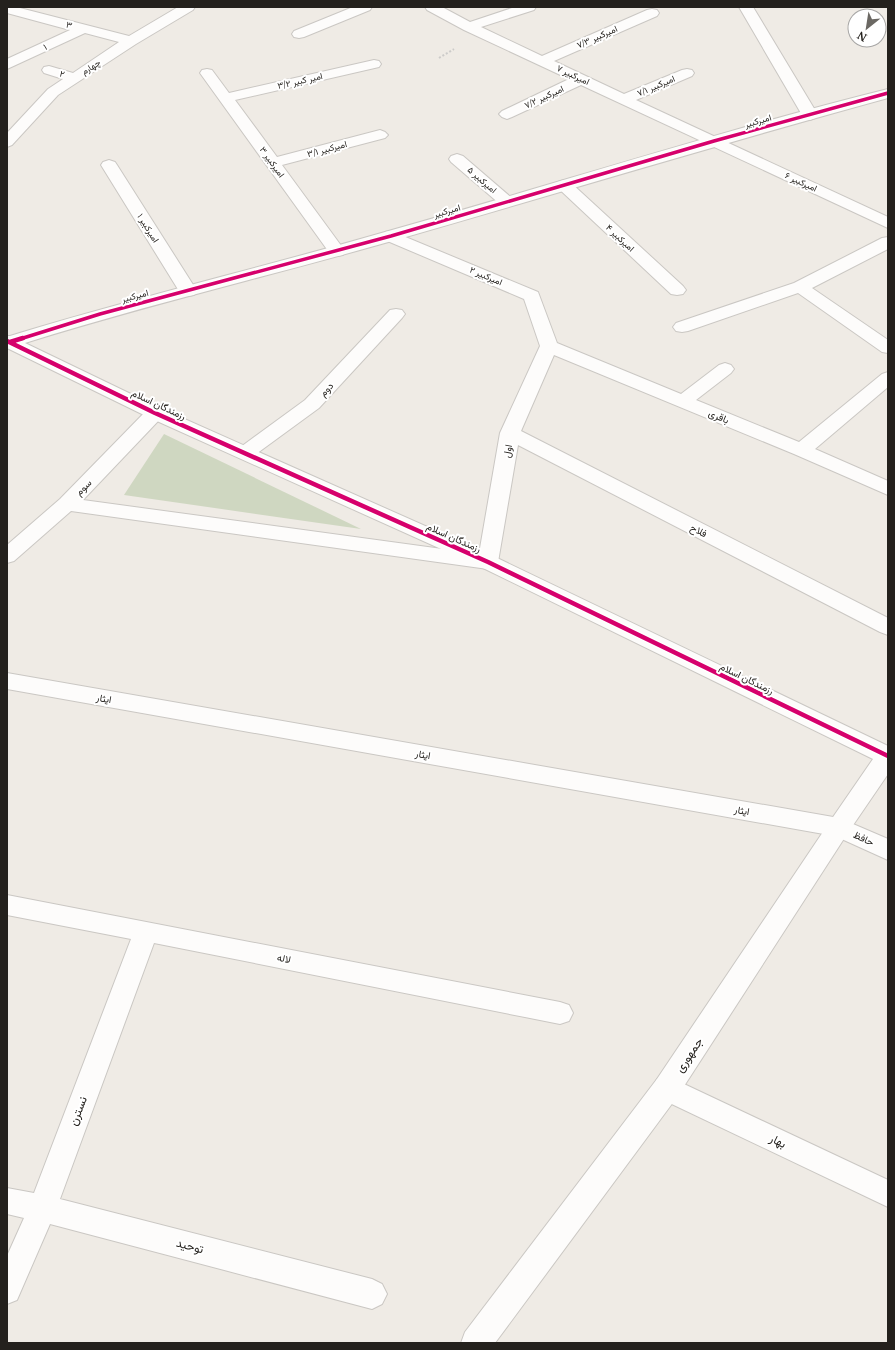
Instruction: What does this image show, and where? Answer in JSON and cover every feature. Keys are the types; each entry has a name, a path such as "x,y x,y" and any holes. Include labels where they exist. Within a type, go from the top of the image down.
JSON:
{"street":[{"name":"چهارم","path":"7,142 53,92 131,41 188,7"},
{"path":"299,34 365,7"},
{"name":"امیرکبیر ۷","path":"432,7 469,27 714,141"},
{"path":"469,27 529,7"},
{"path":"746,7 810,115"},
{"name":"۳","path":"7,9 131,41"},
{"name":"امیرکبیر ۷/۳","path":"542,61 652,13"},
{"name":"۱","path":"7,66 83,29"},
{"name":"امیر کبیر ۳/۲","path":"225,98 374,64"},
{"name":"۲","path":"49,70 75,78"},
{"name":"امیرکبیر ۷/۱","path":"625,99 687,72"},
{"name":"امیرکبیر ۳","path":"207,73 337,251"},
{"name":"امیرکبیر ۷/۲","path":"508,114 581,79"},
{"name":"امیرکبیر","path":"8,341 100,314 391,236 714,141 888,93"},
{"name":"امیرکبیر ۳/۱","path":"273,163 380,135"},
{"name":"امیرکبیر ۶","path":"714,141 888,223"},
{"name":"امیرکبیر ۵","path":"458,159 507,202"},
{"name":"امیرکبیر ۱","path":"109,165 188,291"},
{"name":"امیرکبیر ۴","path":"564,185 677,290"},
{"name":"امیرکبیر ۲","path":"391,236 532,296 549,346"},
{"path":"682,327 800,287 888,242"},
{"path":"800,287 888,348"},
{"name":"دوم","path":"245,453 312,404 396,314"},
{"name":"رزمندگان اسلام","path":"8,341 155,413 488,562 888,756"},
{"name":"باقری","path":"549,346 801,450 888,489"},
{"name":"اول","path":"488,562 510,433 549,346"},
{"path":"683,401 725,369"},
{"path":"801,450 888,378"},
{"name":"سوم","path":"7,555 67,504 155,413"},
{"name":"فلاح","path":"510,433 888,627"},
{"path":"67,504 488,562"},
{"name":"ایثار","path":"7,681 839,827"},
{"name":"جمهوری","path":"476,1343 667,1088 839,827 888,756"},
{"name":"حافظ","path":"839,827 888,850"},
{"name":"لاله","path":"7,905 560,1012"},
{"name":"نسترن","path":"7,1290 42,1208 146,931"},
{"name":"بهار","path":"667,1088 888,1194"},
{"name":"توحید","path":"7,1201 42,1208 372,1294"}],"green space":[{"path":"164,434 361,529 124,495"}],"cycle path":[{"path":"10,342 100,314 391,236 714,141 888,93"},
{"path":"7,341 155,413 488,562 888,756"}]}
